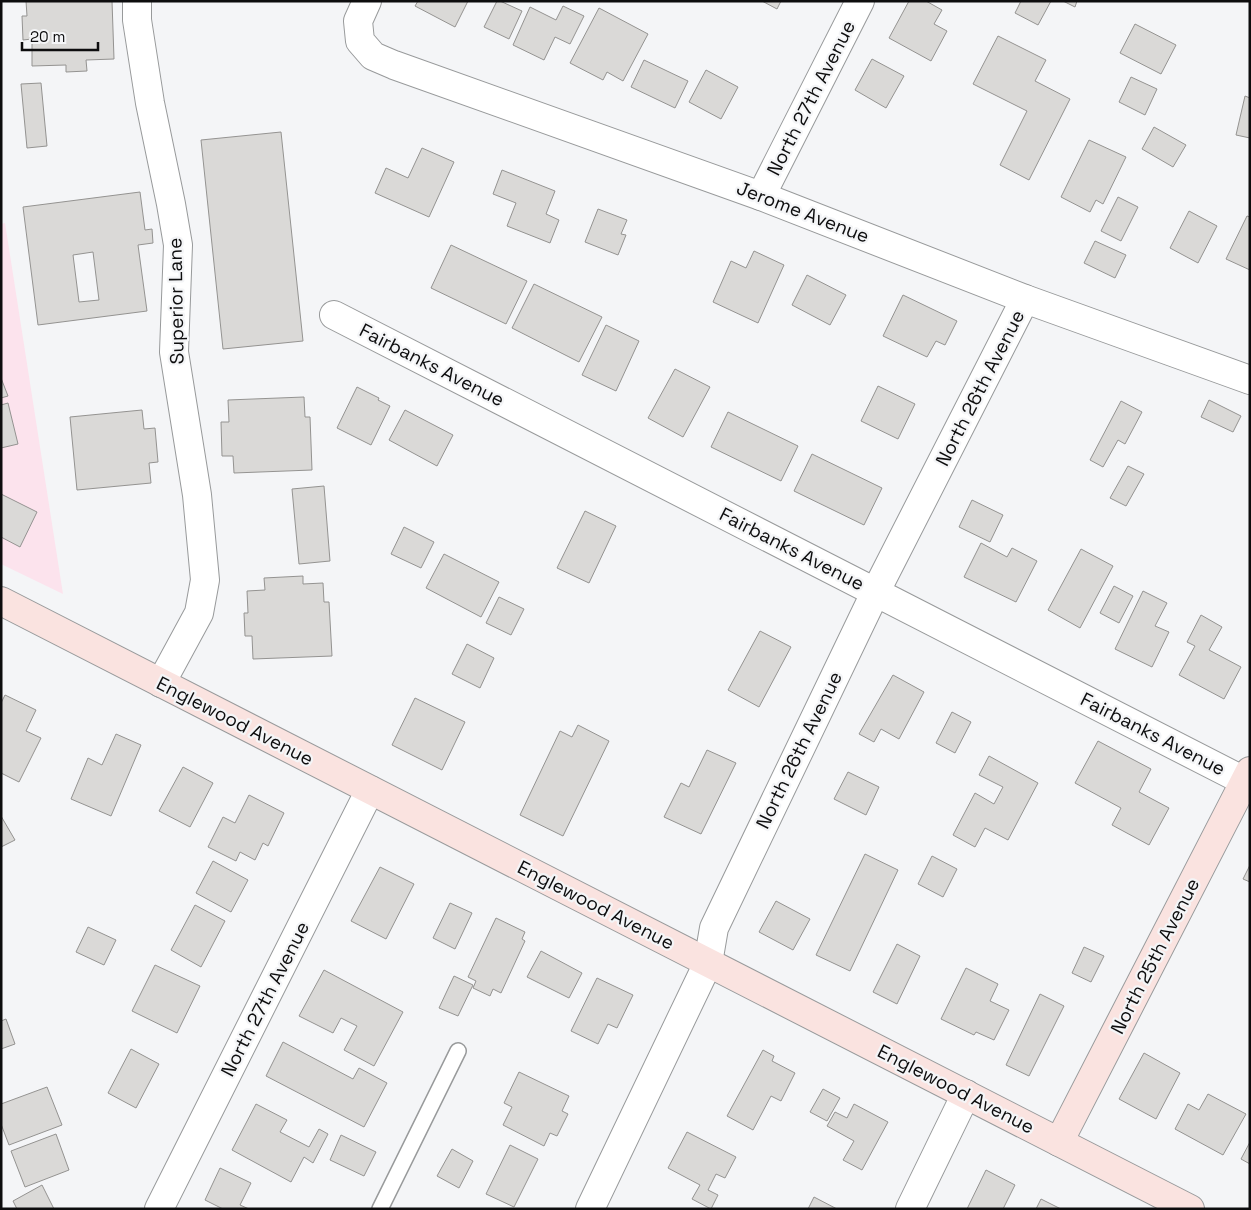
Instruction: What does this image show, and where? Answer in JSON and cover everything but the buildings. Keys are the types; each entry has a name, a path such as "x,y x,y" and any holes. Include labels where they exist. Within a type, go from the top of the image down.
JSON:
{"street":[{"name":"Superior Lane","path":"137,1 136,20 178,245 174,352 197,495 205,580 199,614 161,683"},
{"name":"Jerome Avenue","path":"367,1 358,21 360,41 373,56 761,196 1025,299 1250,380"},
{"name":"North 27th Avenue","path":"761,196 860,1"},
{"name":"North 26th Avenue","path":"590,1209 708,963 714,928 876,591 1025,299"},
{"name":"Fairbanks Avenue","path":"334,315 1248,779"},
{"name":"Englewood Avenue","path":"1,601 1188,1208"},
{"name":"North 25th Avenue","path":"1059,1142 1248,779"},
{"name":"North 27th Avenue","path":"159,1209 370,790"},
{"path":"910,1209 966,1094"}],"lane":[{"path":"380,1209 458,1051"}],"shaded area":[{"path":"5,223 63,594 1,564 1,224"}]}
